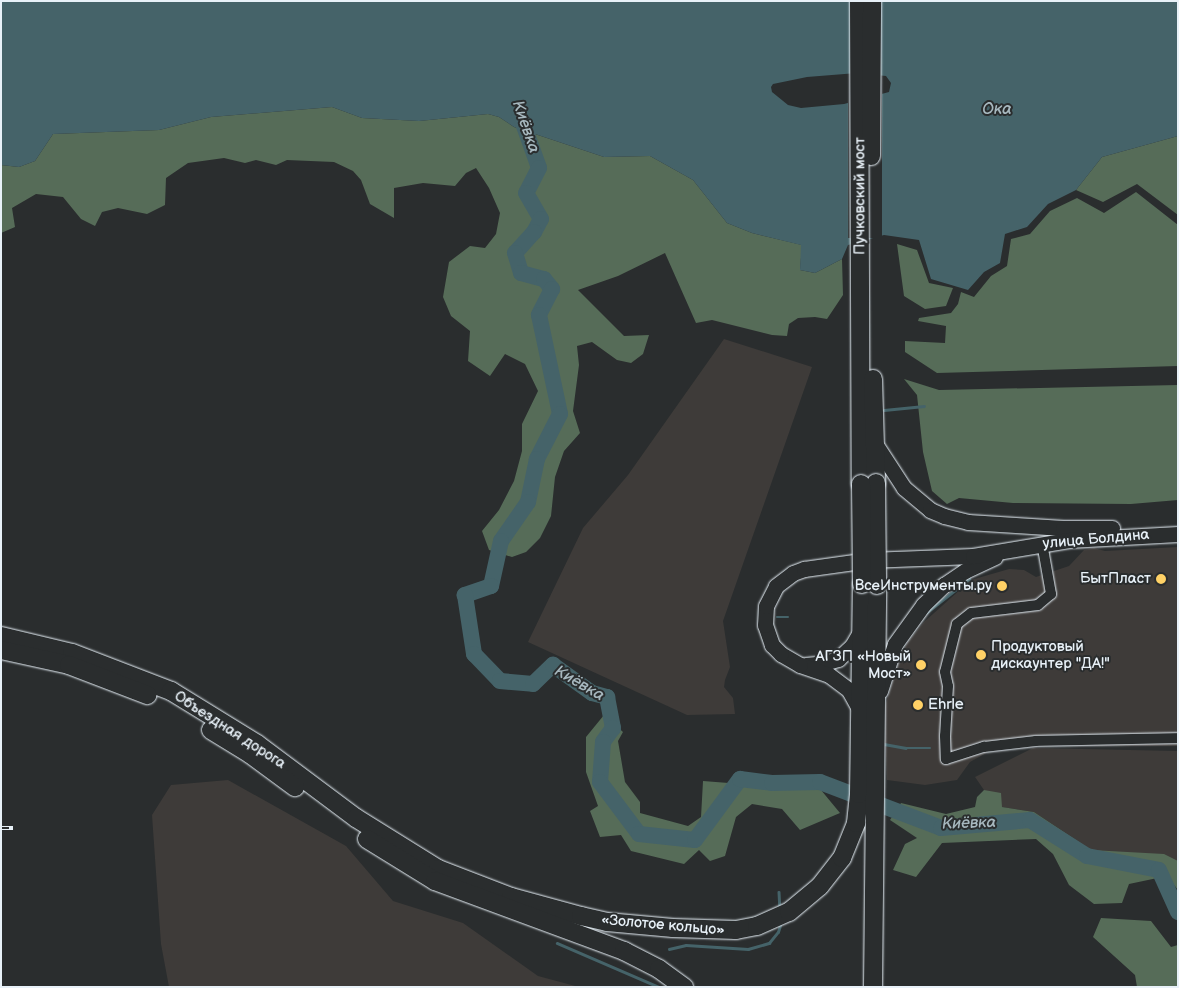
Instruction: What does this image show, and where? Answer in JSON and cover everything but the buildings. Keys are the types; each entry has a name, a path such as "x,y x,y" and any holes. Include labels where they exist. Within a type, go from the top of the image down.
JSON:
{"highway":[{"name":"Пучковский мост","path":"859,1 867,391"},
{"name":"Пучковский мост","path":"867,391 872,1"},
{"path":"867,391 876,445 869,483"},
{"path":"867,391 869,584 862,629 868,712"},
{"name":"«Золотое кольцо»","path":"869,584 868,712 873,987"},
{"name":"Объездная дорога","path":"1,636 72,653 171,691 257,744 436,875"},
{"name":"Объездная дорога","path":"1,650 69,665 166,702 250,754 348,826 436,875"},
{"name":"«Золотое кольцо»","path":"436,875 607,922 673,928 736,930 756,926 789,912 820,886 842,858 856,822 868,712"},
{"name":"«Золотое кольцо»","path":"436,875 624,951 659,969 684,987"}],"main road":[{"path":"876,445 904,488 930,510 944,516 968,522 1063,528 1133,528 1170,534"},
{"name":"улица Болдина","path":"1015,548 1042,544 1170,534"},
{"path":"1015,548 965,572 944,586 923,605 895,644 868,712 849,690 829,675 800,665 780,654 772,645 765,625 766,606 776,586 793,573 804,569 868,560 973,556 1015,548"},
{"path":"800,665 824,663 838,659 852,646 862,629"}],"street":[{"path":"1042,544 1050,594 1038,604 972,613 957,624 945,672 948,686 944,736 946,759 984,747 1036,741 1178,738"}],"shaded area":[{"path":"724,339 812,367 723,621 730,667 724,687 733,698 735,714 687,715 528,642 583,528 628,475"},
{"path":"1178,547 1178,746 1018,746 990,751 970,762 957,780 925,785 887,780 884,710 899,660 907,643 924,622 971,580 1009,569 1024,570 1036,577 1069,566 1084,550 1094,548 1105,551"},
{"path":"1033,748 1178,751 1178,863 1091,850 1034,812 995,806 975,777"},
{"path":"228,780 346,846 393,901 463,923 538,976 579,987 169,987 161,944 152,815 171,785"}],"green space":[{"path":"332,107 362,118 419,121 488,114 499,117 514,127 604,157 650,156 693,180 727,223 752,233 802,245 800,270 815,273 842,259 843,295 827,319 815,317 798,318 789,324 787,336 772,335 712,320 696,323 665,253 618,276 578,290 624,336 649,335 643,354 631,363 617,360 592,342 577,346 579,365 573,411 580,433 564,451 555,477 551,516 540,538 526,552 512,557 489,550 482,531 499,510 514,481 522,451 522,424 538,391 525,364 505,354 490,376 468,361 470,331 451,316 443,297 449,262 470,246 485,248 496,234 500,213 489,188 476,168 466,173 455,186 423,183 394,188 394,218 370,204 361,180 353,171 334,162 287,160 276,165 256,160 245,163 224,158 188,163 166,178 165,205 147,214 118,208 102,212 95,226 81,219 63,197 36,194 12,208 15,227 1,233 1,165 19,167 35,161 53,134 159,130 211,117"},
{"path":"1178,136 1178,215 1137,184 1103,202 1076,190 1102,157"},
{"path":"1136,192 1178,225 1178,366 937,373 905,352 905,341 945,343 946,326 918,321 919,318 951,313 958,304 961,292 974,297 991,276 1007,266 1011,239 1030,234 1050,211 1077,198 1104,213"},
{"path":"897,244 917,250 929,283 953,288 946,306 925,309 904,296"},
{"path":"904,379 939,390 1178,385 1178,500 1131,504 1013,503 959,498 947,504 932,491 923,452 917,395"},
{"path":"604,715 623,732 618,741 625,782 640,802 640,813 688,826 701,817 703,781 821,790 840,813 800,830 782,809 752,804 736,817 725,856 710,861 699,850 684,864 631,851 621,835 600,837 590,811 598,806 586,772 586,737"},
{"path":"984,790 1001,793 1002,807 1034,812 1091,850 1164,854 1178,861 1178,890 1167,876 1129,884 1122,903 1094,904 1069,885 1053,854 1036,839 942,843 916,877 893,870 905,844 917,838 890,820 901,803 946,814 975,807 977,797"},
{"path":"1101,918 1151,921 1171,947 1178,945 1178,987 1137,987 1135,975 1093,937"}],"water":[{"name":"Ока","path":"1,1 1178,1 1178,136 1102,157 1076,190 1048,204 1027,227 1005,234 1000,263 984,272 968,290 931,279 919,240 884,235 848,245 842,259 815,273 800,270 801,245 752,233 727,223 693,180 650,156 604,157 514,127 499,117 488,114 419,121 362,118 332,107 211,117 159,130 53,134 35,161 19,167 1,165","holes":["857,73 886,76 891,83 889,92 844,104 801,108 788,105 772,92 771,87 773,84 807,77"]}],"pier":[{"path":"848,92 882,92 882,238 848,238"}],"waterway":[{"name":"Киёвка","path":"519,112 539,168 526,193 541,219 534,232 515,253 521,273 544,279 552,289 539,315 560,414 537,459 528,502 501,541 491,586 465,595 474,654 500,681 533,684 553,665 592,693 607,697 613,728 603,742 600,782 639,834 695,840 740,779 772,783 820,782 941,828 1030,820 1087,856 1159,870 1178,912"},
{"path":"884,410 924,406"},
{"path":"926,613 969,579"},
{"path":"777,617 788,617"},
{"path":"884,744 906,748 930,748"},
{"path":"779,892 780,909"},
{"path":"669,949 686,945 748,949 769,943 778,932 781,922"},
{"path":"557,943 659,987"}],"railway":[{"path":"1,828 13,828"}],"place":[{"name":"БытПласт","path":"1161,579"},
{"name":"ВсеИнструменты.ру","path":"1002,586"},
{"name":"Продуктовый дискаунтер \"ДА!\"","path":"981,655"},
{"name":"АГЗП «Новый Мост»","path":"921,665"},
{"name":"Ehrle","path":"918,705"}]}
